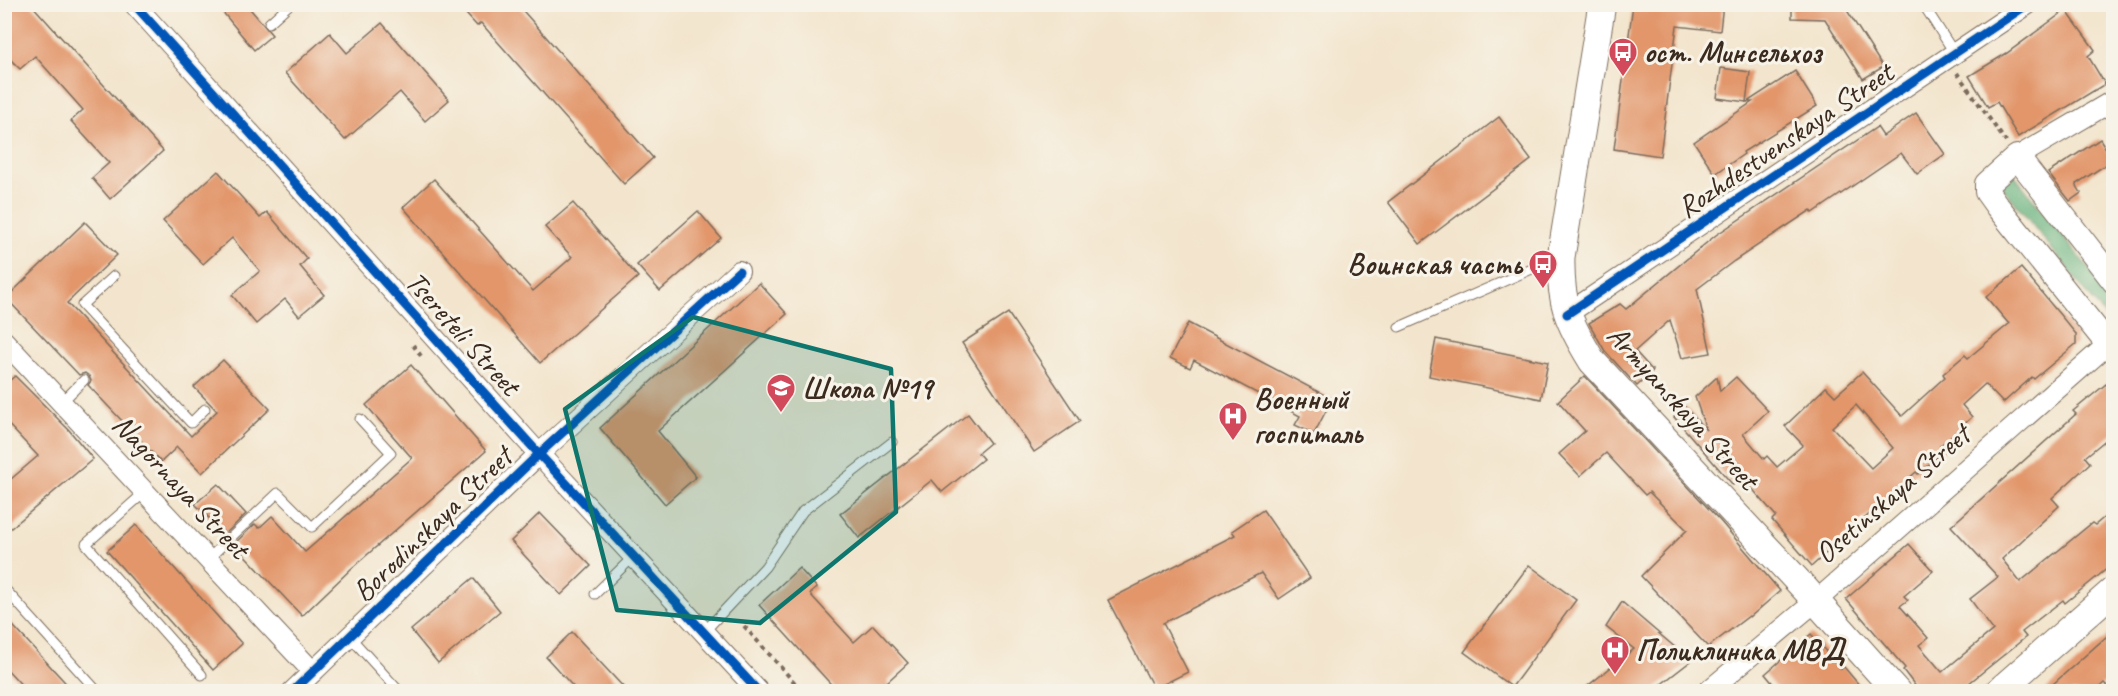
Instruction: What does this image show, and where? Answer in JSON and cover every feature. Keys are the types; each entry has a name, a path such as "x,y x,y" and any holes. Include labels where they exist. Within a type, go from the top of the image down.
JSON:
{"main road":[{"name":"Armyanskaya Street","path":"1602,4 1561,257 1560,282 1574,332 1592,361 1816,601 1897,692"},
{"path":"1998,692 2114,590"}],"street":[{"name":"Tsereteli Street","path":"134,4 539,454 759,692"},
{"name":"Rozhdestvenskaya Street","path":"1568,314 2028,4"},
{"path":"2112,344 1987,192 1987,184 2017,157 2114,100"},
{"path":"2017,157 2114,281"},
{"name":"Borodinskaya Street","path":"292,692 539,454 739,271"},
{"name":"Nagornaya Street","path":"4,341 313,672"},
{"name":"Osetinskaya Street","path":"1707,692 1816,601 2112,344"}],"lane":[{"path":"269,22 290,4"},
{"path":"1923,4 1951,57"},
{"path":"1399,327 1561,257"},
{"path":"114,276 82,305 117,349 191,423 205,409"},
{"path":"62,402 84,380"},
{"path":"208,559 279,493 312,527 391,453 360,419"},
{"path":"704,632 765,567 803,511 892,442"},
{"path":"145,492 86,544 202,675"},
{"path":"595,594 634,556"},
{"path":"4,588 98,692"},
{"path":"350,637 400,692"}],"path":[{"path":"1951,57 2017,157"},
{"path":"412,345 421,356"},
{"path":"744,626 803,692"}],"highlighted area":[{"path":"693,317 891,369 896,512 760,623 617,610 565,409"}],"green space":[{"path":"2010,170 2113,299 2113,326 1997,180"}],"building":[{"path":"14,4 31,4 163,151 110,199 92,178 109,163 71,121 83,110 35,56 20,69 4,53 4,13"},
{"path":"216,4 246,4 272,35 254,50"},
{"path":"457,4 517,4 653,158 624,184 481,23 477,26"},
{"path":"1633,4 1723,4 1720,31 1677,26 1660,156 1614,149"},
{"path":"1792,4 1843,4 1883,67 1863,79 1825,19 1792,18"},
{"path":"2066,10 2095,50 2088,56 2105,84 2018,137 1997,102 1988,107 1969,76 2007,53"},
{"path":"382,23 449,100 425,121 400,92 345,140 285,73 330,33 347,53"},
{"path":"1721,68 1750,72 1746,102 1717,98"},
{"path":"1795,71 1817,106 1743,152 1744,154 1715,174 1694,142 1752,102 1747,102"},
{"path":"1916,113 1945,154 1917,174 1901,153 1813,213 1811,210 1734,261 1697,289 1711,353 1682,358 1670,320 1635,351 1653,371 1637,386 1605,351 1589,323 1620,304 1626,309 1716,235 1877,127 1883,136"},
{"path":"1499,117 1531,160 1420,244 1388,202"},
{"path":"2100,139 2113,160 2076,184 2081,193 2070,201 2048,173"},
{"path":"218,171 260,218 267,212 307,259 300,266 324,295 299,316 285,299 256,324 232,295 260,271 232,238 203,264 163,221"},
{"path":"434,179 533,291 572,257 545,227 573,203 638,277 540,363 403,207"},
{"path":"698,211 721,238 660,291 637,265"},
{"path":"85,222 117,255 67,303 191,436 217,411 194,387 223,360 270,409 202,473 177,447 161,462 88,385 91,381 89,376 85,373 79,375 6,298"},
{"path":"2021,268 2076,334 2076,344 2034,379 2032,377 2003,403 1985,384 1962,405 1972,417 1940,446 1945,450 1918,474 1916,472 1812,566 1772,520 1776,516 1742,477 1733,485 1674,417 1685,407 1706,430 1695,397 1717,377 1720,391 1736,377 1768,411 1743,434 1764,459 1767,456 1777,467 1803,445 1785,426 1826,387 1835,396 1862,372 1902,416 1945,377 1943,374 1965,355 1968,358 2009,324 1986,297","holes":["1856,405 1893,448 1871,468 1832,427"]},
{"path":"759,283 787,314 658,431 696,477 665,504 600,428"},
{"path":"1008,313 1080,421 1034,452 962,343"},
{"path":"1188,323 1332,399 1314,434 1295,425 1300,416 1194,360 1190,368 1170,358"},
{"path":"1436,339 1548,362 1541,399 1429,376"},
{"path":"411,365 486,451 352,568 302,616 234,544 255,524 259,528 272,516 305,552 412,458 366,405"},
{"path":"15,376 69,430 93,459 4,534 4,485 38,456 4,420 4,385"},
{"path":"1585,376 1721,522 1780,591 1750,617 1708,647 1641,576 1687,530 1649,492 1645,495 1606,453 1580,476 1559,454 1585,431 1558,401"},
{"path":"2106,384 2114,394 2114,433 2085,457 2090,463 2052,498 2059,506 2002,559 2020,582 2092,523 2095,525 2114,509 2114,563 2065,603 2063,600 2022,632 2026,637 1958,692 1920,692 1903,670 1905,668 1846,599 1909,544 1933,571 1904,596 1908,600 1900,606 1928,638 1919,645 1942,672 1993,630 1970,599 1998,577 1951,526 2076,414 2073,411"},
{"path":"968,414 990,443 978,453 983,459 942,492 932,480 859,538 840,514"},
{"path":"218,484 246,514 225,534 195,504"},
{"path":"1263,510 1310,578 1279,599 1261,573 1163,623 1188,672 1154,689 1108,600 1235,535 1232,531"},
{"path":"540,513 591,566 561,595 511,541"},
{"path":"136,525 242,644 213,670 107,551"},
{"path":"1529,565 1576,600 1512,687 1464,652"},
{"path":"799,568 817,588 810,594 854,642 873,625 908,663 887,682 895,692 838,692 759,605"},
{"path":"473,578 500,611 438,663 411,630"},
{"path":"1622,602 1691,661 1651,692 1580,692 1634,649 1606,627"},
{"path":"4,616 74,692 28,692 4,666"},
{"path":"2114,630 2114,692 2104,683 2094,692 2044,692"},
{"path":"572,632 628,692 578,692 546,657"},
{"path":"1811,634 1841,669 1844,667 1865,692 1780,692 1765,674"}],"cycle path":[{"path":"134,4 539,454 759,692"},
{"path":"1567,314 2028,4"},
{"path":"292,692 539,454 739,271"}],"place":[{"name":"ост. Минсельхоз","path":"1623,78"},
{"name":"Воинская часть","path":"1543,290"},
{"name":"Школа №19","path":"781,414"},
{"name":"Военный госпиталь","path":"1233,442"},
{"name":"Поликлиника МВД","path":"1615,676"}]}
